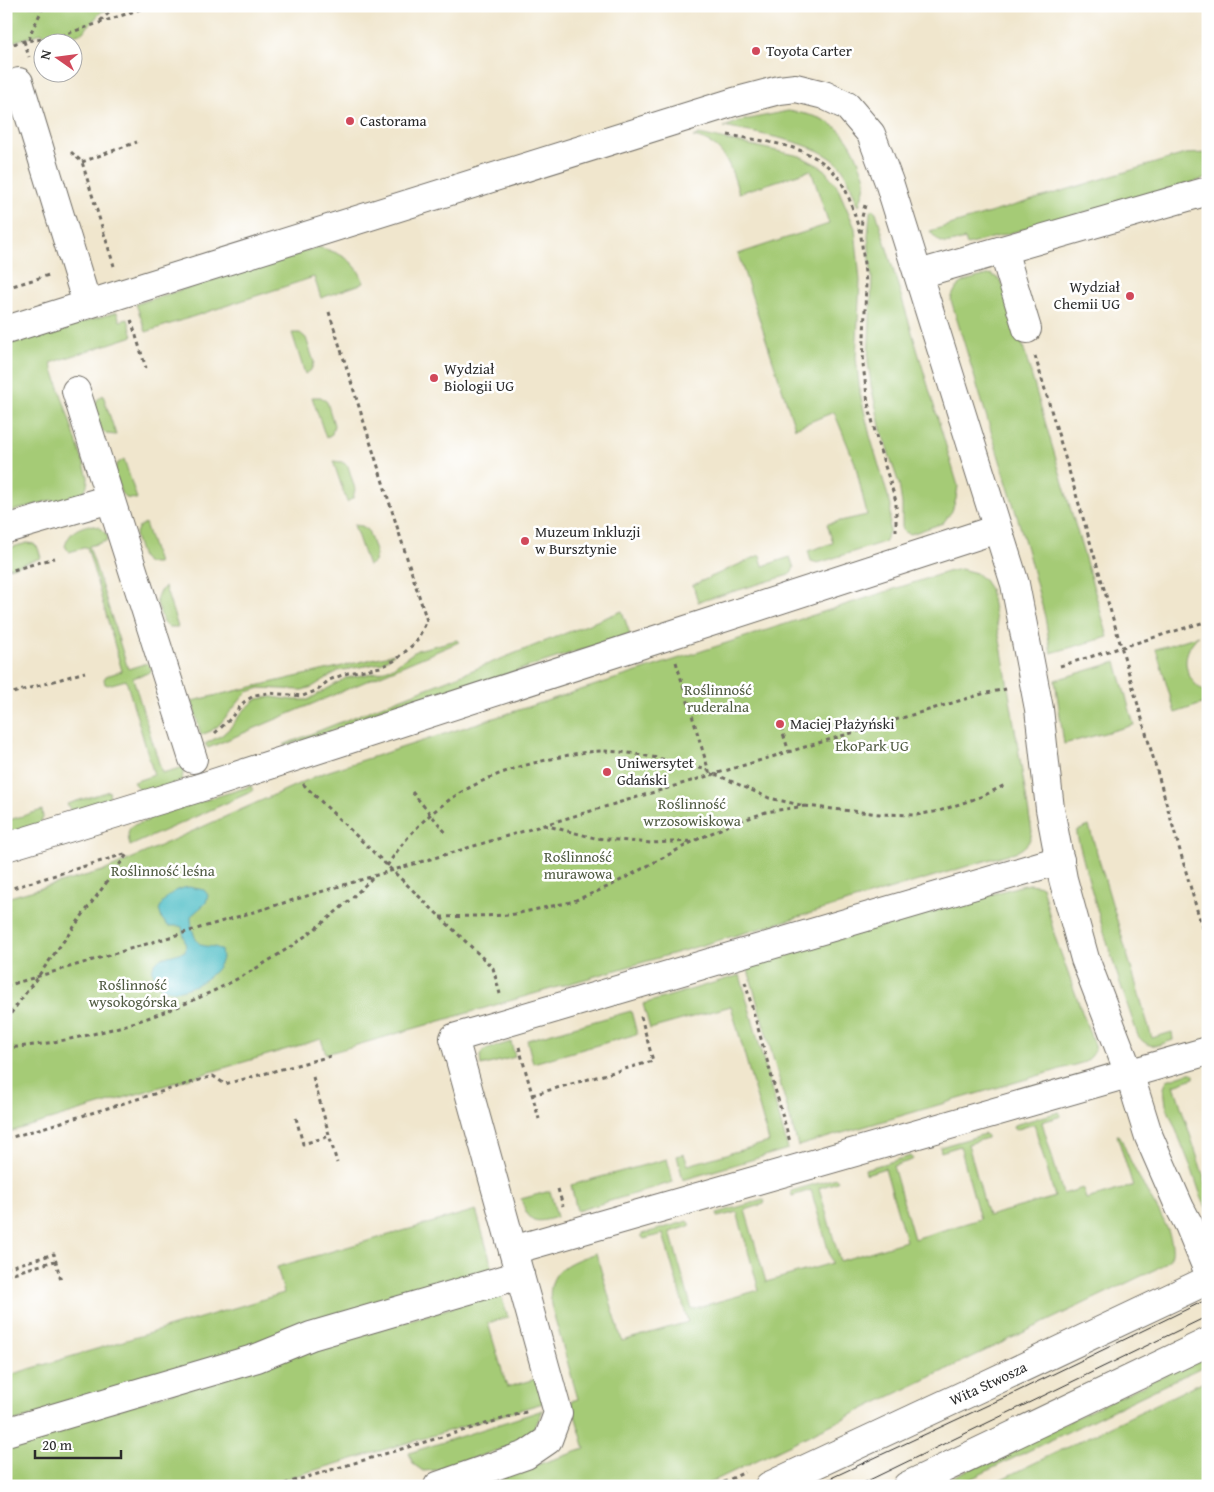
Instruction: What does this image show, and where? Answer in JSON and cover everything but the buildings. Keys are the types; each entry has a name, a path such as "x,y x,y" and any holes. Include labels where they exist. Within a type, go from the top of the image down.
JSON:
{"street":[{"path":"19,82 88,304"},
{"path":"6,330 734,102 779,90 796,88 824,95 847,106 872,134 889,182 1015,584 1034,678 1050,809 1063,879 1085,959 1129,1073 1149,1137 1208,1271"},
{"path":"919,274 1208,191"},
{"path":"1003,250 1027,329"},
{"path":"76,392 191,751"},
{"path":"6,529 110,499"},
{"path":"6,847 245,773 997,529"},
{"path":"438,1486 526,1455 548,1440 558,1413 454,1038 1060,860"},
{"path":"6,1432 257,1358 311,1336 517,1262 1208,1050"},
{"name":"Wita Stwosza","path":"769,1486 982,1388 1208,1280"},
{"path":"907,1486 1208,1342"}],"path":[{"path":"29,40 44,6"},
{"path":"97,23 110,12 113,6"},
{"path":"6,46 29,40 54,38 150,6"},
{"path":"723,134 796,148 820,159 838,176 853,208 861,236"},
{"path":"137,142 82,162 146,368"},
{"path":"867,199 862,217 861,236 866,282 863,365 868,403 878,444 896,501 896,538"},
{"path":"191,751 215,733 244,702 255,694 268,693 303,696 318,690 329,680 348,673 381,667 396,660 416,642 428,621 328,308"},
{"path":"1027,329 1208,948"},
{"path":"6,572 55,558"},
{"path":"1074,662 1121,646 1208,621"},
{"path":"675,659 710,775"},
{"path":"6,695 85,672"},
{"path":"6,986 982,694 1007,689"},
{"path":"781,727 789,752"},
{"path":"387,866 410,836 431,814 460,792 495,774 575,754 602,751 649,756 709,771"},
{"path":"715,774 769,798 805,806 880,814 916,815 939,811 983,796 1005,785"},
{"path":"303,784 493,968 502,1000"},
{"path":"412,792 447,834"},
{"path":"440,917 510,915 571,902 610,886 694,841 727,826 766,812 805,806"},
{"path":"543,825 595,838 651,843 694,841"},
{"path":"6,890 128,853 6,1020"},
{"path":"6,1048 66,1041 133,1022 192,1001 239,978 291,946 341,907 374,876"},
{"path":"737,955 790,1143"},
{"path":"532,1095 653,1061 639,1011"},
{"path":"517,1038 539,1119"},
{"path":"6,1139 213,1076 225,1084 331,1056"},
{"path":"313,1077 337,1163"},
{"path":"296,1118 303,1144 330,1136"},
{"path":"6,1268 54,1254 61,1281"},
{"path":"6,1275 55,1261"},
{"path":"277,1486 556,1403"}],"green space":[{"path":"23,6 123,6 101,12 83,32 32,32 32,36 6,44 6,11"},
{"path":"788,111 823,120 840,131 847,139 865,178 865,187 859,206 844,171 831,158 818,151 787,140 724,127 740,121"},
{"path":"699,134 800,156 823,168 837,186 855,228 860,281 856,358 860,393 870,436 891,506 889,532 884,542 818,563 811,561 808,551 833,543 827,524 867,515 855,463 834,412 795,428 738,254 829,224 811,170 739,193 725,157 712,144 693,137"},
{"path":"1208,153 1208,178 967,245 965,239 949,243 942,242 930,231 1185,154"},
{"path":"872,209 876,212 958,486 952,511 943,523 911,534 904,532 902,527 902,504 899,484 881,430 868,362 872,280 868,237 870,212"},
{"path":"318,247 347,259 357,269 364,283 321,298 314,277 146,332 136,304"},
{"path":"991,274 1000,280 1008,295 1108,637 1051,653 1045,617 1027,549 951,300 961,284 971,279"},
{"path":"117,312 120,321 128,319 133,336 51,363 88,477 85,490 72,500 54,506 52,500 6,513 6,345"},
{"path":"292,333 300,333 306,338 314,362 311,370 305,374"},
{"path":"103,395 116,435 106,434 101,429 94,408 97,400"},
{"path":"312,397 321,397 327,402 334,425 332,434 326,438"},
{"path":"124,459 137,499 126,498 121,493 114,471 117,464"},
{"path":"333,461 342,462 348,466 355,489 353,498 347,502"},
{"path":"145,523 158,563 148,563 142,558 135,536 138,528"},
{"path":"89,525 99,527 108,536 107,541 89,546 128,669 147,663 151,667 151,672 133,678 162,773 184,767 182,780 156,790 143,791 133,782 154,775 126,680 108,685 105,684 104,679 106,676 122,671 87,547 69,552 65,546 74,532"},
{"path":"354,525 362,526 368,530 376,554 374,562 368,566"},
{"path":"27,543 34,544 38,548 41,558 6,569 6,549"},
{"path":"760,555 763,566 790,557 794,568 789,575 698,602 693,585"},
{"name":"EkoPark UG","path":"961,569 976,573 990,589 1032,832 1028,843 1018,851 765,927 326,1054 321,1039 6,1133 6,898 106,870 323,773"},
{"path":"165,587 178,627 168,627 163,622 156,600 159,592"},
{"path":"622,611 630,634 285,746 283,745"},
{"path":"1198,636 1188,652 1186,667 1194,682 1208,694 1208,702 1175,713 1156,649"},
{"path":"457,640 459,642 208,748 205,744 222,735 243,711 257,699 272,697 308,700 346,678 380,672 393,667 417,650"},
{"path":"394,654 381,663 338,671 312,687 302,690 260,688 247,692 219,725 201,735 192,701"},
{"path":"1116,662 1134,725 1064,744 1055,680"},
{"path":"251,786 253,791 130,846 128,835 130,828 148,821 147,818"},
{"path":"109,791 110,799 105,806 79,814 71,811 67,804"},
{"path":"42,810 43,818 39,825 12,833 6,831 6,821"},
{"path":"1089,826 1152,1038 1172,1032 1173,1040 1154,1046 1146,1044 1138,1036 1105,937 1077,835 1077,831"},
{"path":"1030,884 1042,886 1055,937 1094,1045 1094,1053 1091,1057 1085,1062 798,1146 747,966"},
{"path":"740,975 788,1149 683,1180 677,1156 684,1154 688,1165 769,1142 731,1006 650,1029 643,1004"},
{"path":"631,1011 637,1034 533,1063 527,1040"},
{"path":"511,1042 515,1057 481,1066 480,1056 484,1050"},
{"path":"1192,1073 1194,1078 1174,1085 1208,1190 1208,1211 1166,1105 1164,1088 1167,1080"},
{"path":"1059,1112 1061,1116 1042,1122 1063,1194 1083,1188 1086,1199 1133,1186 1117,1135 1120,1136 1134,1168 1170,1235 1172,1253 1168,1261 1156,1269 703,1486 472,1486 585,1449 571,1401 578,1399 551,1305 550,1293 555,1276 568,1265 596,1253 622,1341 688,1322 663,1234 644,1239 642,1234 688,1221 690,1223 690,1226 670,1232 692,1309 759,1290 737,1212 718,1217 717,1213 765,1201 764,1204 745,1210 766,1282 832,1263 811,1190 792,1196 791,1191 836,1178 837,1182 819,1188 840,1261 906,1241 885,1168 866,1174 865,1169 911,1156 913,1158 893,1166 914,1239 980,1219 960,1146 941,1152 940,1147 985,1134 987,1136 987,1138 968,1144 988,1216 1055,1197 1034,1124 1015,1130 1013,1128 1014,1125"},
{"path":"667,1159 673,1182 577,1211 571,1185"},
{"path":"550,1191 557,1217 543,1221 533,1220 527,1213 521,1199"},
{"path":"476,1210 493,1270 6,1424 6,1376 284,1293 277,1267"},
{"path":"500,1293 508,1317 488,1323 507,1387 539,1378 543,1403 261,1486 6,1486 6,1444"},
{"path":"1208,1354 1208,1364 956,1486 934,1486"},
{"path":"1208,1379 1208,1486 987,1486"},
{"path":"543,1410 533,1429 517,1444 436,1470 423,1471 413,1464 409,1453"}],"water":[{"path":"189,887 204,890 208,895 206,903 191,916 196,938 201,945 221,950 222,960 209,977 199,983 188,988 167,990 159,985 154,976 154,965 162,958 185,951 186,947 182,927 168,926 162,919 159,910 170,894"}],"tram line":[{"path":"814,1486 1014,1393 1208,1299"},
{"path":"857,1486 1208,1316"}],"place":[{"name":"Toyota Carter","path":"756,51"},
{"name":"Castorama","path":"350,121"},
{"name":"Wydział Chemii UG","path":"1130,296"},
{"name":"Wydział Biologii UG","path":"434,378"},
{"name":"Muzeum Inkluzji w Bursztynie","path":"525,541"},
{"name":"Maciej Płażyński","path":"780,724"},
{"name":"Uniwersytet Gdański","path":"607,772"}],"park label":[{"name":"Roślinność ruderalna","path":"718,698"},
{"name":"Roślinność wrzosowiskowa","path":"692,812"},
{"name":"Roślinność murawowa","path":"578,866"},
{"name":"Roślinność leśna","path":"163,871"},
{"name":"Roślinność wysokogórska","path":"133,994"}]}
